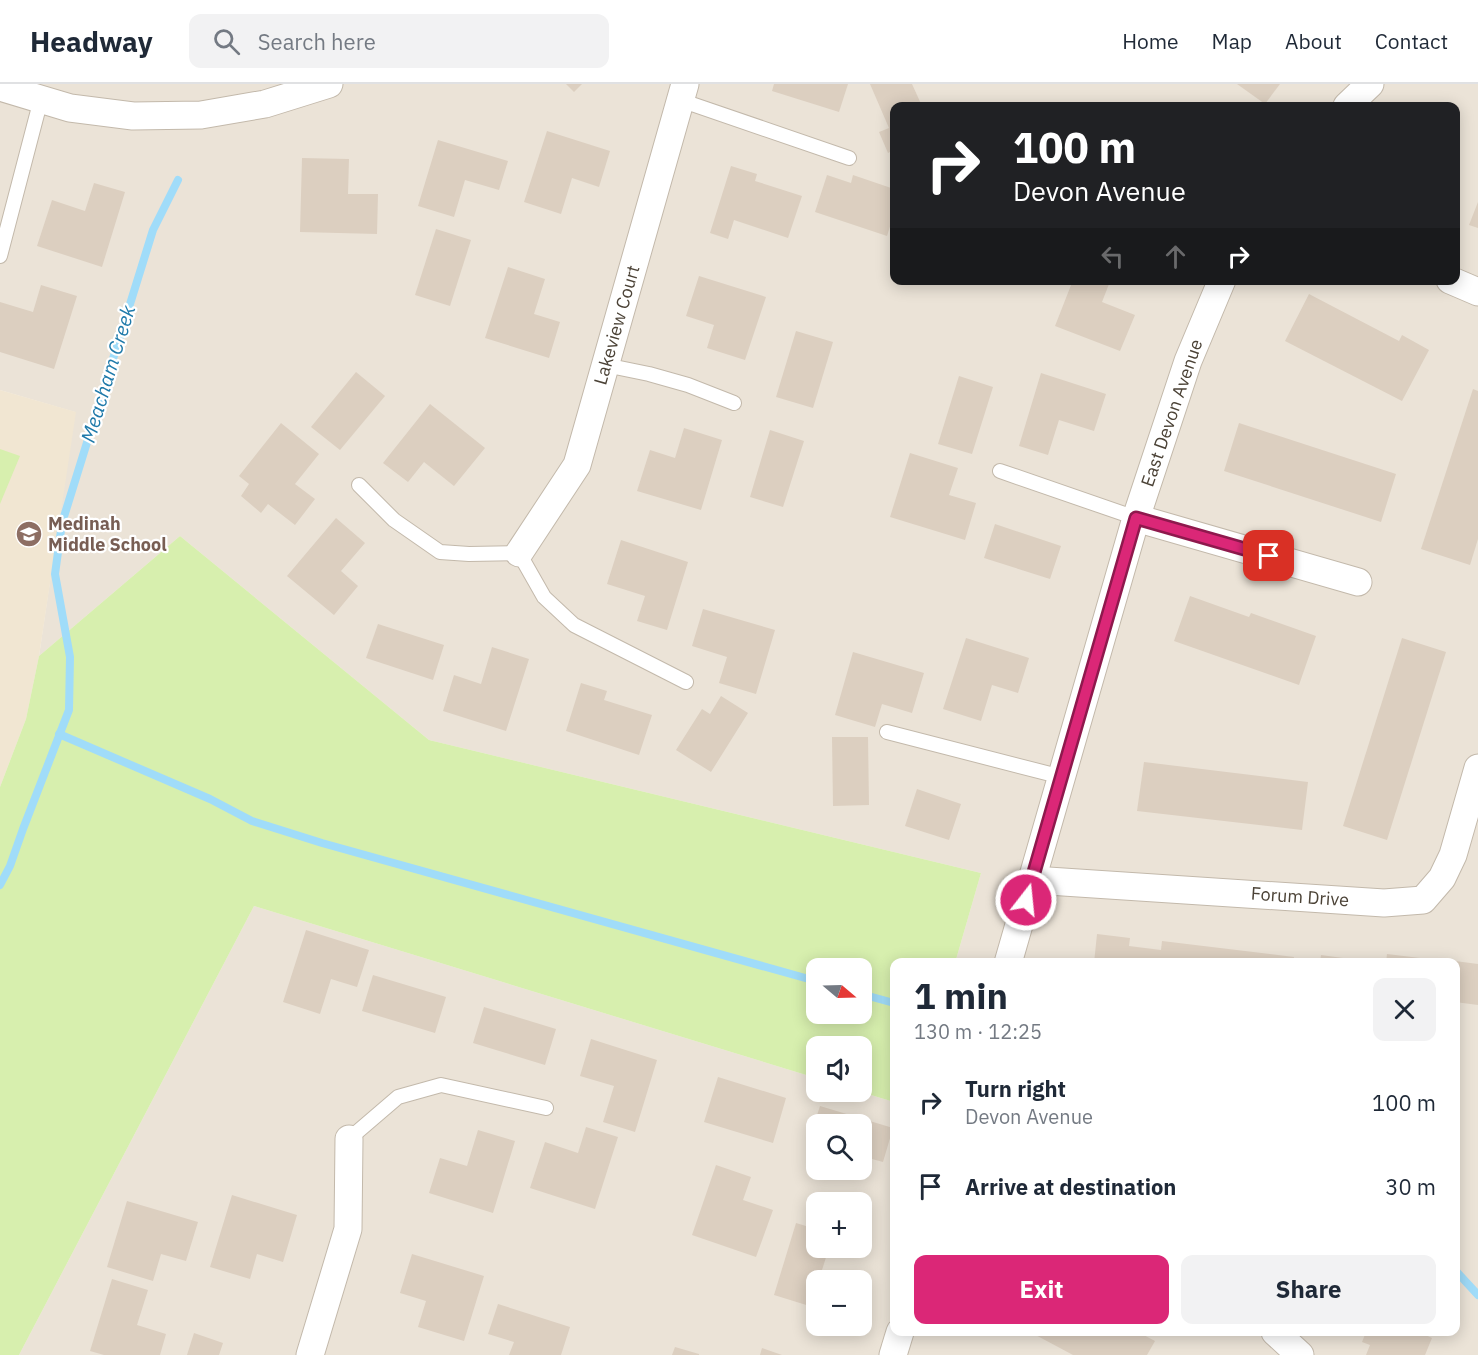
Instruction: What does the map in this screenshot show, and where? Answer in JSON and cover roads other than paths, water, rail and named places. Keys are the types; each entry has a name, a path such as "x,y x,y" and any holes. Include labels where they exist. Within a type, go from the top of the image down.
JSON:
{"street":[{"path":"0,87 70,108 133,116 201,115 265,104 329,84"},
{"path":"1351,102 1370,84"},
{"name":"Lakeview Court","path":"519,553 577,465 682,92"},
{"path":"1460,284 1478,292"},
{"name":"East Devon Avenue","path":"1009,958 1136,518 1188,361 1220,285"},
{"path":"1136,518 1358,582"},
{"name":"Forum Drive","path":"1032,880 1384,903 1423,900 1443,878 1453,855 1478,768"},
{"path":"310,1355 348,1230 348,1139"},
{"path":"893,1355 899,1336"},
{"path":"1279,1336 1300,1355"}],"lane":[{"path":"682,92 849,158"},
{"path":"0,256 41,99"},
{"path":"605,365 659,377 734,403"},
{"path":"1000,471 1136,518"},
{"path":"359,485 394,520 440,552 519,553 544,597 574,625 686,682"},
{"path":"887,732 1062,777"},
{"path":"348,1139 398,1097 441,1085 546,1108"}],"waterway":[{"name":"Meacham Creek","path":"0,885 10,866 69,710 70,657 55,574 62,523 153,230 178,180"},
{"path":"59,734 210,799 252,821 322,843 806,978"},
{"path":"872,997 890,1002"},
{"path":"1460,1275 1478,1295"}],"place":[{"name":"Medinah Middle School","path":"29,534"}]}
